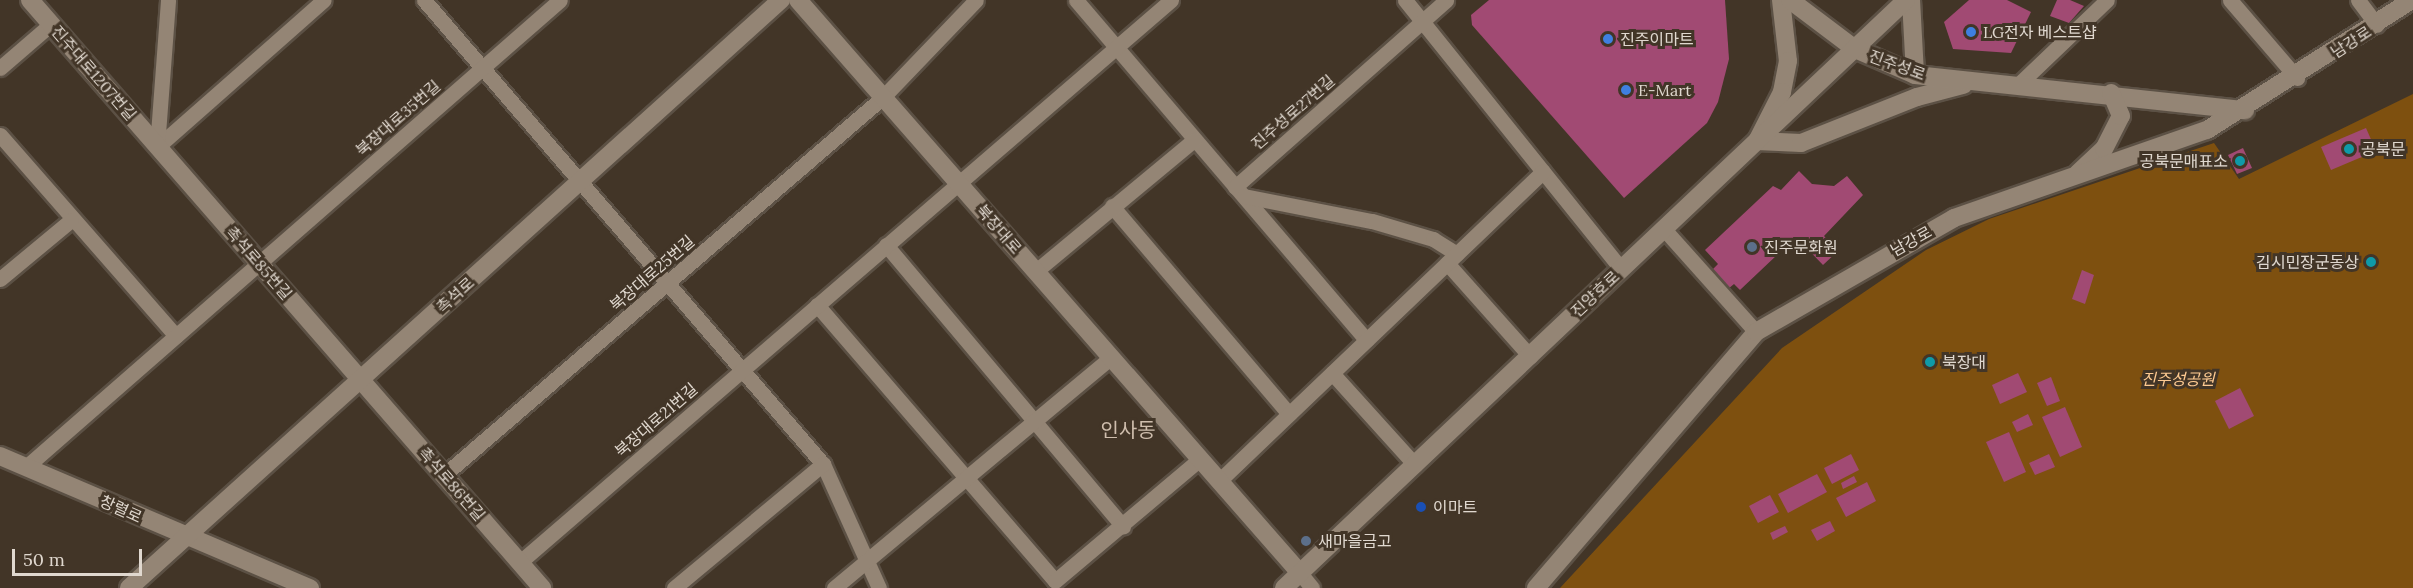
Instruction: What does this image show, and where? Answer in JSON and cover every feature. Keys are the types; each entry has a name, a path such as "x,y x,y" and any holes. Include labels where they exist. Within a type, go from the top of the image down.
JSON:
{"street":[{"name":"진주대로1207번길","path":"30,0 158,147"},
{"path":"158,147 168,0"},
{"path":"158,147 324,0"},
{"path":"424,0 582,180 823,464 868,559 879,588"},
{"name":"북장대로35번길","path":"26,467 560,0"},
{"name":"촉석로","path":"129,588 781,0"},
{"name":"북장대로","path":"798,0 1300,573"},
{"name":"북장대로25번길","path":"444,475 883,97 976,0"},
{"path":"1077,0 1366,340"},
{"name":"북장대로21번길","path":"520,562 1171,0"},
{"path":"1405,0 1622,269"},
{"name":"진주성로27번길","path":"1240,192 1446,0"},
{"path":"1781,0 1788,60 1782,92 1757,141 1801,143 1917,97 1970,83"},
{"name":"진주성로","path":"1790,0 1855,49 1915,75 1970,83 2020,83 2246,110"},
{"name":"진양호로","path":"1284,588 1906,0"},
{"path":"1911,0 1915,75"},
{"path":"2020,83 2107,0"},
{"path":"2230,0 2297,78"},
{"name":"남강로","path":"2358,0 2377,25"},
{"name":"남강로","path":"1536,588 1756,332 1954,218 2074,176 2151,153 2246,110 2412,0"},
{"path":"0,68 51,24"},
{"path":"2074,176 2104,149 2121,116 2111,93"},
{"path":"0,135 71,220 176,336"},
{"path":"1036,271 1194,140"},
{"name":"촉석로85번길","path":"158,147 361,380"},
{"path":"1219,481 1543,171"},
{"path":"1240,192 1372,221 1433,239 1452,258 1530,356"},
{"path":"1112,206 1289,414"},
{"path":"0,279 71,220"},
{"path":"1664,229 1756,332"},
{"path":"886,245 1123,526"},
{"path":"817,305 1055,581 1200,459"},
{"path":"834,588 1111,357"},
{"path":"1332,373 1414,465"},
{"name":"촉석로86번길","path":"361,380 542,588"},
{"name":"창렬로","path":"0,456 187,538 310,588"},
{"path":"674,588 823,464"},
{"path":"1300,573 1312,588"}],"green space":[{"name":"진주성공원","path":"2413,94 2413,588 1560,588 1782,348 1926,250 1989,219 2214,143 2239,179"}],"building":[{"name":"E-Mart","path":"1489,0 1725,0 1729,59 1718,102 1707,123 1624,198 1472,25 1471,15"},
{"path":"1969,0 2007,0 2031,12 2011,53 1953,49 1944,22"},
{"path":"2057,0 2070,0 2084,6 2069,23 2050,16"},
{"name":"공북문","path":"2366,128 2376,151 2331,170 2321,147"},
{"name":"공북문매표소","path":"2243,148 2252,168 2237,174 2228,155"},
{"path":"1799,171 1812,184 1834,186 1847,176 1863,195 1824,236 1838,251 1823,265 1796,237 1740,290 1734,284 1728,289 1711,271 1718,264 1705,250 1773,186 1781,190"},
{"path":"2082,270 2094,275 2085,304 2072,299"},
{"path":"2018,373 2027,392 2000,404 1992,385"},
{"path":"2051,377 2060,401 2047,406 2037,383"},
{"path":"2240,388 2254,416 2229,429 2215,401"},
{"path":"2065,407 2082,447 2060,457 2042,417"},
{"path":"2028,414 2033,425 2017,432 2012,422"},
{"path":"2009,432 2026,472 2004,482 1986,442"},
{"path":"1851,454 1859,470 1832,484 1824,468"},
{"path":"2049,454 2055,467 2035,475 2029,463"},
{"path":"1817,474 1827,492 1788,513 1778,494"},
{"path":"1854,476 1857,482 1843,489 1841,483"},
{"path":"1867,482 1876,501 1846,517 1836,498"},
{"path":"1770,495 1779,512 1758,523 1749,506"},
{"path":"1830,521 1835,531 1817,541 1811,530"},
{"path":"1785,526 1788,532 1773,540 1770,533"}],"place":[{"name":"LG전자 베스트샵","path":"1971,32"},
{"name":"진주이마트","path":"1608,39"},
{"name":"E-Mart","path":"1626,90"},
{"name":"공북문","path":"2349,149"},
{"name":"공북문매표소","path":"2240,161"},
{"name":"진주문화원","path":"1752,247"},
{"name":"김시민장군동상","path":"2371,262"},
{"name":"북장대","path":"1930,362"},
{"name":"이마트","path":"1421,507"},
{"name":"새마을금고","path":"1306,541"}],"district":[{"name":"인사동","path":"1128,429"}]}
